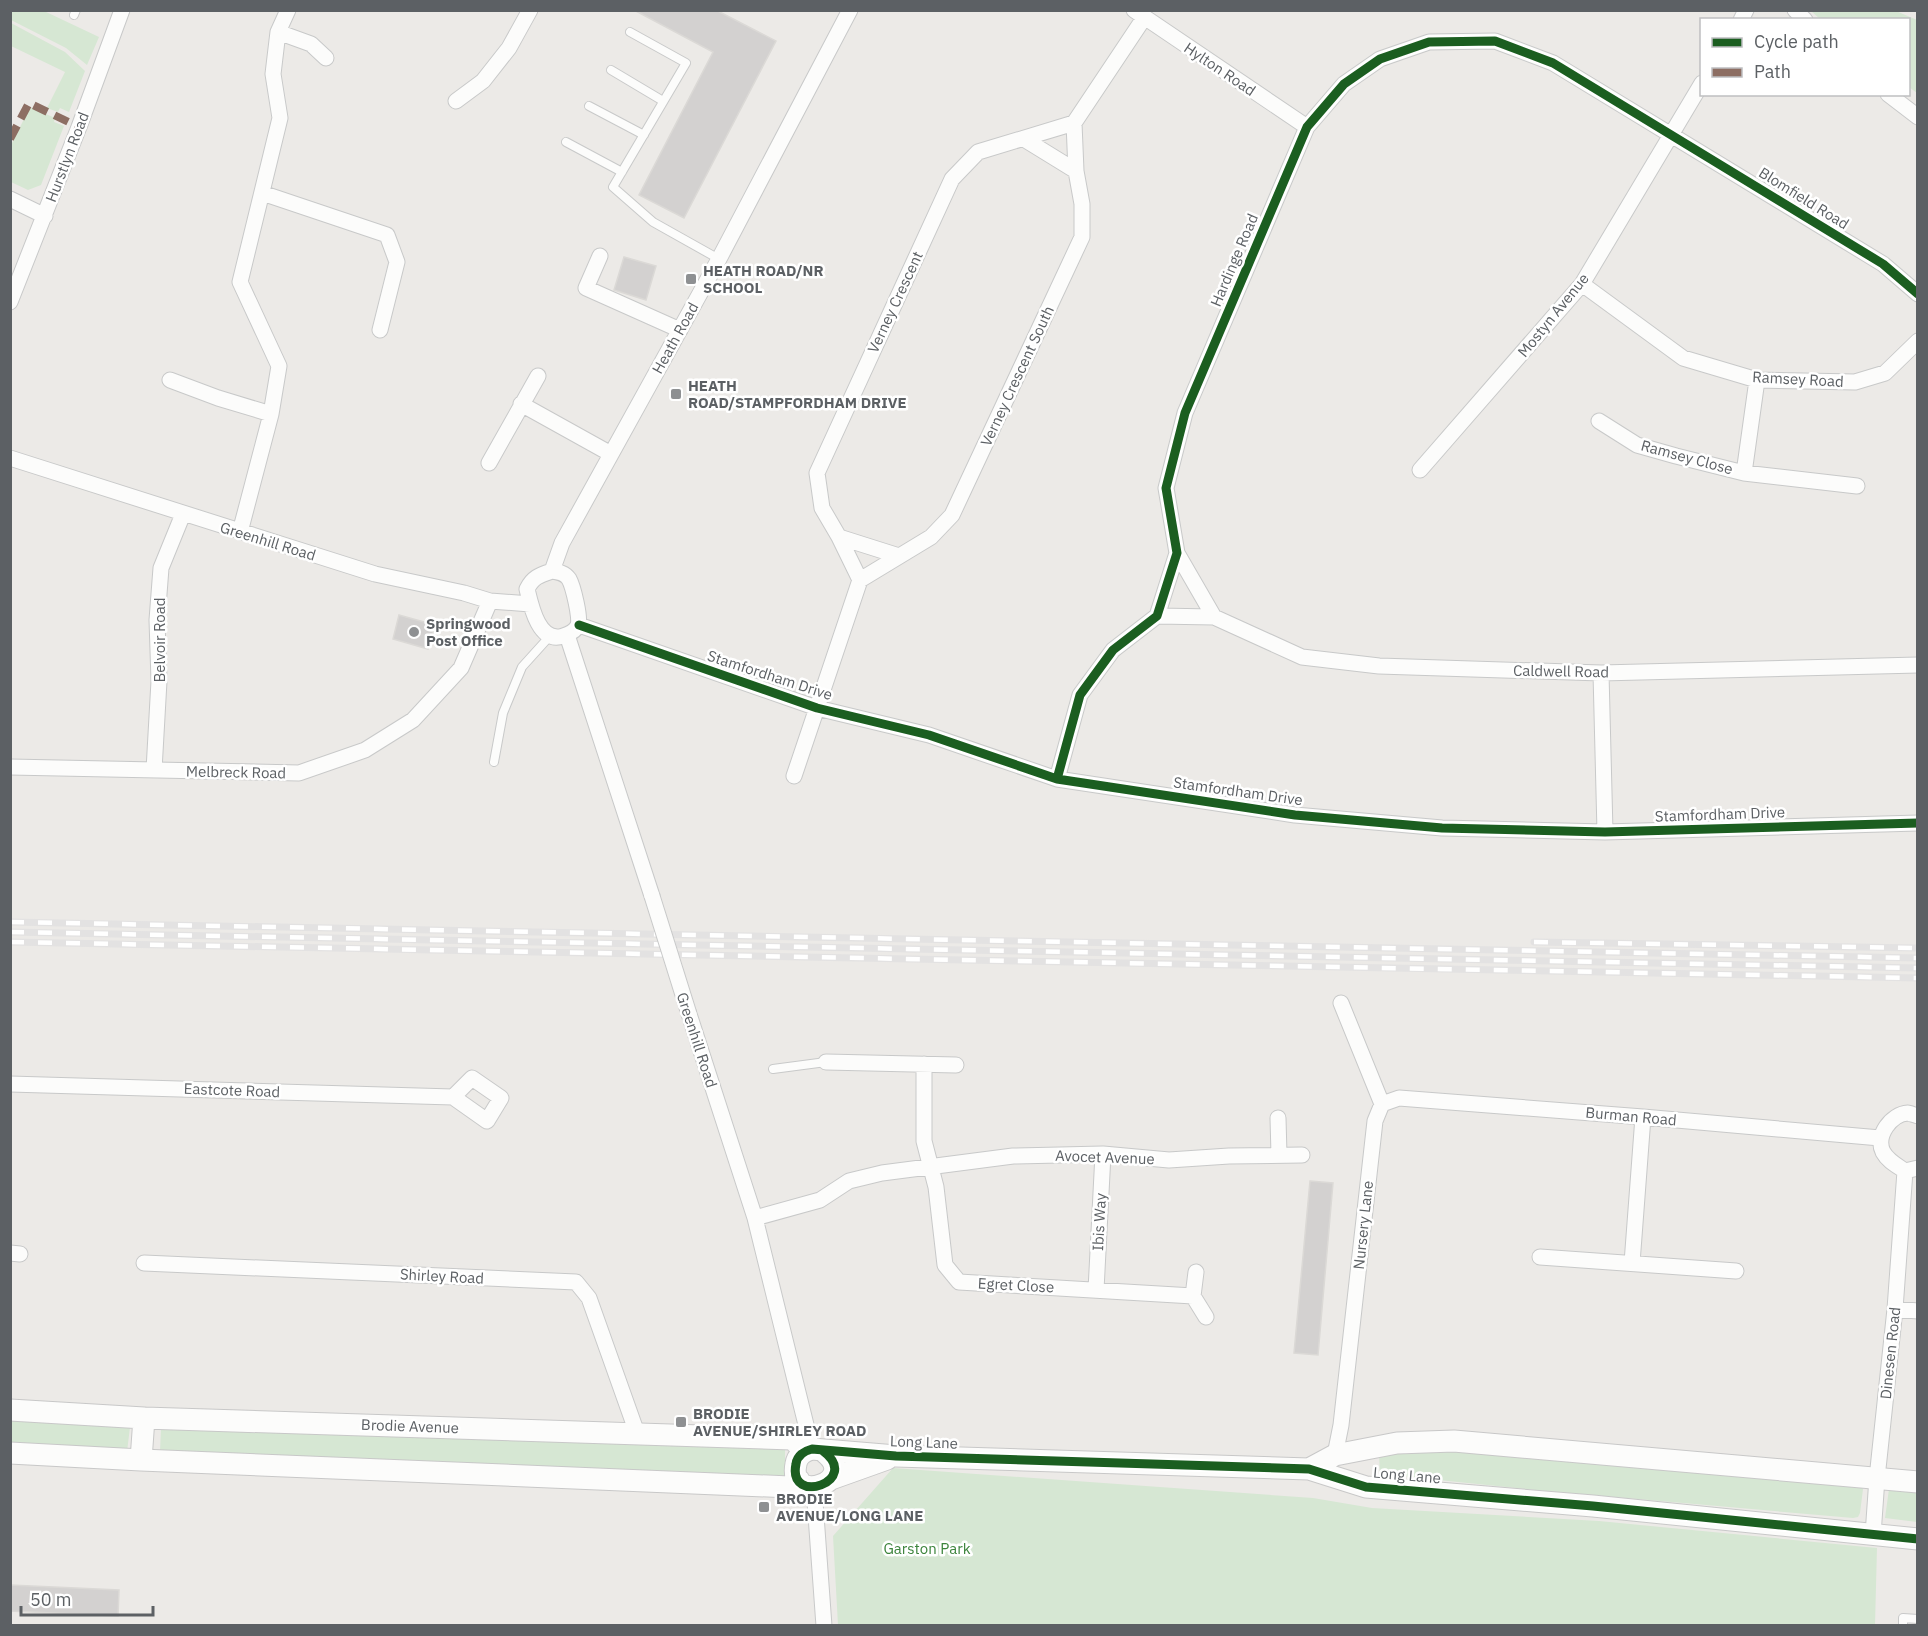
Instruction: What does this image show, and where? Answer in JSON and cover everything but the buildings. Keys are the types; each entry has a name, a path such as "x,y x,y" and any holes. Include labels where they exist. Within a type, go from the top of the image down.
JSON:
{"street":[{"name":"Hurstlyn Road","path":"10,302 45,216 122,10"},
{"path":"240,532 271,414 279,366 240,282 280,118 273,74 278,32 288,10"},
{"path":"456,101 483,81 509,48 530,10"},
{"name":"Heath Road","path":"552,571 562,543 719,259 850,10"},
{"path":"1074,123 1139,14"},
{"name":"Hylton Road","path":"1139,14 1307,127"},
{"path":"278,32 311,44 326,58"},
{"name":"Hardinge Road","path":"1157,616 1177,553 1166,488 1185,413 1307,127 1344,84 1380,59 1429,42 1495,41 1553,63 1670,134"},
{"name":"Mostyn Avenue","path":"1420,470 1582,284 1700,85"},
{"path":"1891,96 1917,117"},
{"name":"Verney Crescent","path":"860,580 822,508 817,473 952,179 978,152 1074,123"},
{"name":"Verney Crescent South","path":"860,580 931,537 952,515 1082,237 1082,204 1076,171 1074,123"},
{"name":"Blomfield Road","path":"1670,134 1882,264 1917,294"},
{"path":"1024,139 1076,171"},
{"path":"262,193 387,235 397,262 380,330"},
{"path":"10,199 45,216"},
{"path":"600,256 586,288 680,330"},
{"name":"Ramsey Road","path":"1582,284 1683,358 1757,380 1855,382 1885,374 1917,341"},
{"path":"489,463 538,376"},
{"path":"170,380 271,414"},
{"name":"Ramsey Close","path":"1744,473 1757,380"},
{"path":"521,404 611,454"},
{"name":"Ramsey Close","path":"1599,421 1637,445 1744,473 1857,486"},
{"name":"Greenhill Road","path":"10,458 375,574 464,593 490,601 530,604"},
{"name":"Belvoir Road","path":"154,770 159,681 157,620 161,568 183,514"},
{"path":"839,537 899,556"},
{"path":"1177,553 1214,616"},
{"path":"552,571 562,573 569,579 579,614 573,630 557,638 550,636 540,628 530,604 527,590 531,581 552,571"},
{"path":"794,776 860,580"},
{"name":"Melbreck Road","path":"10,767 299,773 365,750 413,720 460,668 490,601"},
{"path":"1057,779 1080,695 1113,650 1157,616"},
{"name":"Caldwell Road","path":"1157,616 1214,616 1302,657 1379,666 1601,673 1917,665"},
{"name":"Greenhill Road","path":"573,630 652,896 755,1218 814,1450"},
{"name":"Stamfordham Drive","path":"573,630 817,708 929,735 1057,779 1295,815 1442,828 1605,832 1917,823"},
{"path":"1601,673 1605,832"},
{"path":"1341,1003 1382,1104"},
{"path":"826,1062 956,1065"},
{"path":"924,1064 924,1141 931,1167"},
{"name":"Eastcote Road","path":"10,1084 453,1097"},
{"name":"Burman Road","path":"1382,1104 1399,1098 1880,1138"},
{"name":"Nursery Lane","path":"1335,1455 1341,1425 1375,1121 1382,1104"},
{"path":"1911,1169 1890,1162 1882,1150 1880,1138 1887,1124 1909,1113 1917,1116"},
{"path":"1632,1263 1644,1117"},
{"path":"1278,1118 1279,1155"},
{"name":"Avocet Avenue","path":"755,1218 820,1200 849,1181 882,1173 1013,1156 1103,1154 1169,1160 1302,1155"},
{"name":"Ibis Way","path":"1096,1290 1103,1154"},
{"name":"Egret Close","path":"931,1167 936,1187 945,1265 959,1282 1193,1296"},
{"name":"Dinesen Road","path":"1873,1535 1877,1478 1911,1169"},
{"path":"1540,1257 1736,1271"},
{"name":"Shirley Road","path":"144,1263 576,1282 589,1298 637,1433"},
{"path":"1196,1272 1193,1296 1206,1317"},
{"path":"1895,1309 1917,1311"},
{"name":"Brodie Avenue","path":"10,1410 144,1418 792,1439 814,1450"},
{"path":"141,1460 144,1418"},
{"name":"Long Lane","path":"1309,1468 1335,1455 1397,1443 1454,1441 1917,1482"},
{"path":"10,1453 790,1487 815,1482 834,1467 832,1460 814,1450 796,1461 795,1468 815,1482"},
{"name":"Long Lane","path":"814,1450 896,1456 1309,1468 1366,1487 1593,1506 1917,1539"},
{"name":"Long Lane","path":"815,1482 896,1456"},
{"path":"815,1482 824,1626"}],"lane":[{"path":"630,32 686,63 613,187 653,222 719,259"},
{"path":"610,70 663,101"},
{"path":"589,106 644,135"},
{"path":"566,142 622,172"},
{"path":"494,762 503,713 522,667 550,636"},
{"path":"773,1069 826,1062"},
{"path":"1903,1626 1903,1618 1917,1619"}],"green space":[{"path":"11,10 44,11 99,37 87,65 66,48 11,20"},
{"path":"1811,11 1896,11 1917,20 1917,93 1910,88 1910,18 1819,18"},
{"path":"11,23 65,52 85,71 69,112 60,108 58,112 47,108 65,72 11,46"},
{"path":"30,107 55,118 54,122 64,126 41,185 28,190 11,182 11,145"},
{"path":"10,1420 130,1427 127,1452 11,1444"},
{"path":"161,1428 785,1446 785,1477 160,1452"},
{"path":"1469,1449 1861,1486 1863,1489 1860,1513 1858,1517 1853,1518 1380,1474 1379,1455 1410,1451"},
{"name":"Garston Park","path":"893,1468 1313,1498 1372,1508 1599,1521 1877,1548 1875,1625 838,1625 833,1536"},
{"path":"1889,1489 1917,1490 1917,1522 1885,1518"}],"railway":[{"path":"10,922 1918,958"},
{"path":"10,932 1918,968"},
{"path":"10,942 1918,978"},
{"path":"1534,942 1918,948"}],"marked path":[{"path":"10,139 29,103 79,127"}],"cycle path":[{"path":"1057,779 1080,695 1113,650 1157,616 1177,553 1166,488 1185,413 1307,127 1344,84 1380,59 1429,42 1495,41 1553,63 1883,264 1918,294"},
{"path":"579,625 817,708 929,735 1057,779 1295,815 1442,828 1605,832 1918,823"},
{"path":"823,1451 833,1462 834,1472 830,1480 811,1487 802,1484 796,1477 796,1464 801,1454 812,1449 896,1456 1309,1469 1366,1487 1593,1506 1918,1539"}],"place":[{"name":"HEATH ROAD/NR SCHOOL","path":"691,279"},
{"name":"HEATH ROAD/STAMPFORDHAM DRIVE","path":"676,394"},
{"name":"Springwood Post Office","path":"414,632"},
{"name":"BRODIE AVENUE/SHIRLEY ROAD","path":"681,1422"},
{"name":"BRODIE AVENUE/LONG LANE","path":"764,1507"}]}
